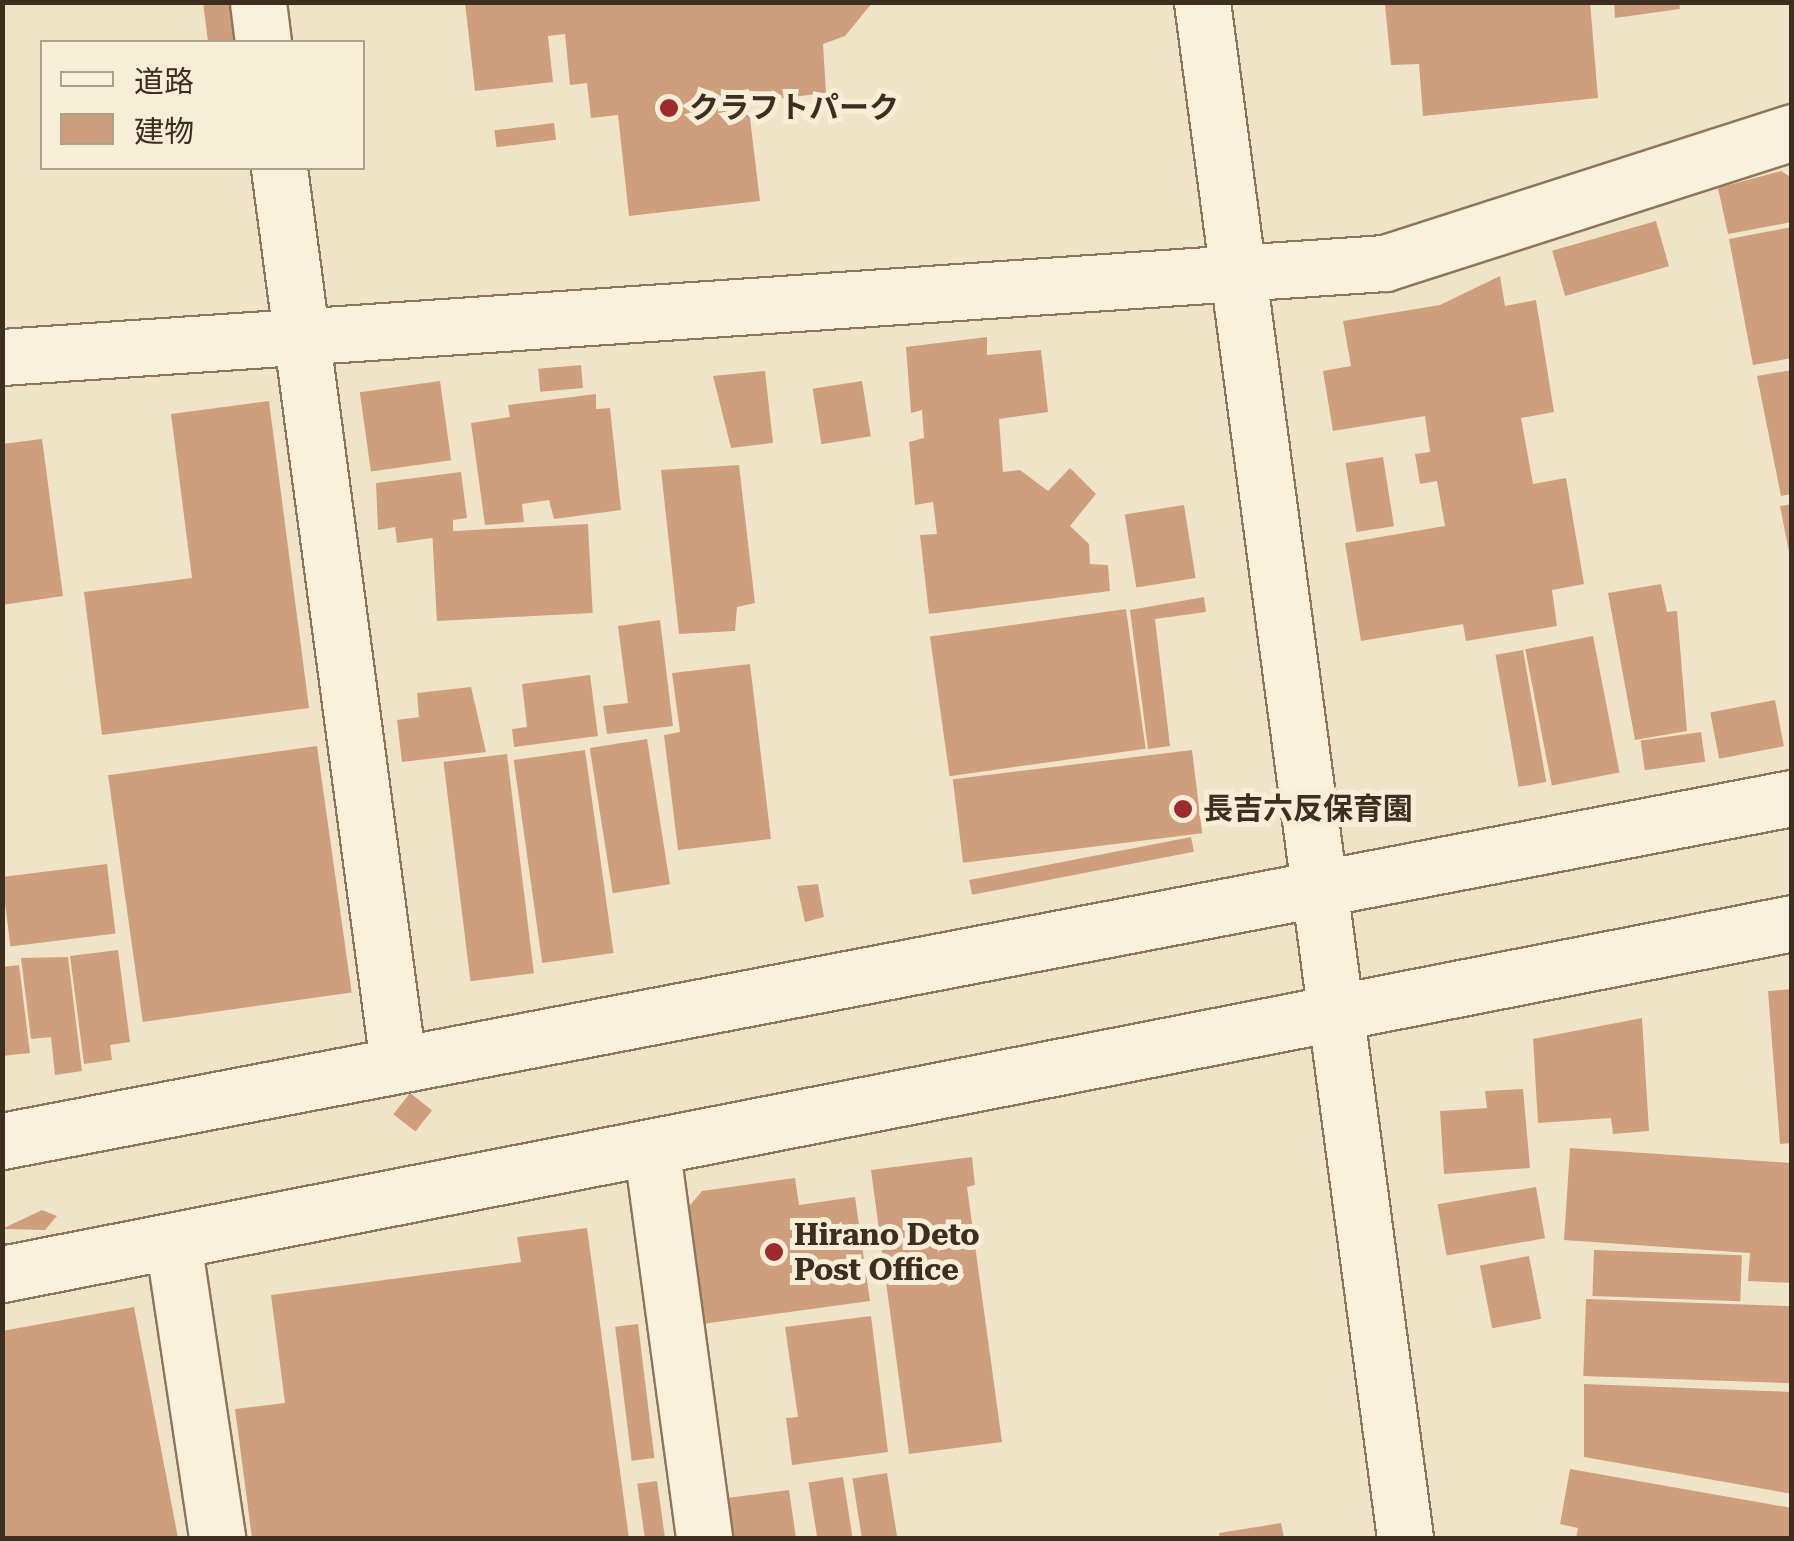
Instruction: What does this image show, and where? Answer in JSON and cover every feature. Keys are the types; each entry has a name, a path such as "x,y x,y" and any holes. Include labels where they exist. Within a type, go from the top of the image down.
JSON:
{"street":[{"path":"258,2 263,40"},
{"path":"1202,2 1313,890 1405,1538"},
{"path":"2,357 1385,263 1792,132"},
{"path":"279,170 398,1064"},
{"path":"2,1140 1792,798"},
{"path":"2,1274 652,1152 1792,922"},
{"path":"652,1152 704,1538"},
{"path":"174,1242 217,1538"}],"building":[{"path":"203,2 233,2 237,40 208,40"},
{"name":"クラフトパーク","path":"465,2 873,2 845,36 823,44 826,93 748,102 760,201 629,216 618,115 591,118 587,83 570,85 565,34 548,36 553,82 475,91"},
{"path":"1590,2 1598,98 1423,116 1419,64 1391,65 1385,5"},
{"path":"1614,2 1679,2 1680,9 1615,18"},
{"path":"554,123 556,140 497,147 494,130"},
{"path":"1781,171 1792,178 1792,222 1728,234 1718,188"},
{"path":"1656,221 1669,266 1565,296 1552,251"},
{"path":"1792,227 1792,358 1753,365 1729,239"},
{"path":"1500,276 1505,306 1536,300 1554,412 1521,418 1533,484 1566,478 1584,584 1552,590 1557,626 1466,641 1463,624 1361,641 1345,543 1445,526 1437,481 1420,484 1415,454 1430,452 1425,416 1333,431 1323,371 1351,366 1343,321 1440,305"},
{"path":"987,337 987,355 1041,350 1048,412 999,419 1003,472 1020,470 1048,491 1070,468 1096,494 1070,526 1089,544 1090,564 1108,565 1110,591 929,614 920,535 937,534 933,502 915,505 909,442 924,438 922,410 911,413 906,347"},
{"path":"581,365 583,388 540,392 538,369"},
{"path":"1792,370 1792,494 1781,496 1757,376"},
{"path":"765,371 773,443 731,448 713,376"},
{"path":"440,381 451,460 371,471 360,392"},
{"path":"862,381 871,436 821,444 813,389"},
{"path":"596,394 596,409 610,408 621,510 554,519 549,500 522,504 524,522 485,525 471,423 510,417 508,405"},
{"path":"269,401 309,708 102,735 84,592 192,578 171,414"},
{"path":"42,439 63,596 2,605 2,444"},
{"path":"1383,457 1394,526 1356,532 1345,463"},
{"path":"739,465 755,603 737,607 735,631 679,634 661,470"},
{"path":"461,472 467,518 453,520 453,535 397,543 395,527 378,530 376,483"},
{"path":"1792,504 1792,557 1790,557 1780,506"},
{"path":"1184,505 1196,578 1136,587 1125,514"},
{"path":"588,524 593,613 437,621 432,532"},
{"path":"1661,584 1667,612 1677,611 1687,731 1635,740 1608,593"},
{"path":"1204,597 1206,612 1155,619 1170,746 1148,749 1130,610"},
{"path":"1126,609 1146,749 950,776 930,637"},
{"path":"660,620 673,726 607,734 603,706 628,703 618,626"},
{"path":"1593,636 1620,772 1552,786 1525,649"},
{"path":"1523,650 1546,782 1519,787 1495,655"},
{"path":"750,664 771,839 678,850 664,735 680,732 672,673"},
{"path":"590,675 598,736 514,747 512,729 527,727 522,684"},
{"path":"471,687 486,752 402,762 397,720 419,717 417,693"},
{"path":"1775,700 1784,746 1719,759 1710,713"},
{"path":"1701,732 1705,762 1645,770 1641,740"},
{"path":"647,739 670,884 613,893 590,748"},
{"path":"317,746 352,993 143,1022 108,775"},
{"path":"585,750 614,953 542,963 514,760"},
{"path":"1192,750 1202,833 963,863 953,779"},
{"path":"507,754 534,973 470,981 443,762"},
{"path":"1191,837 1194,852 972,895 969,880"},
{"path":"107,864 116,933 10,946 2,877"},
{"path":"818,884 824,917 805,922 797,886"},
{"path":"118,950 130,1042 110,1045 112,1060 84,1064 70,956"},
{"path":"68,957 82,1071 55,1075 51,1037 31,1039 21,958"},
{"path":"19,965 30,1053 2,1056 2,967"},
{"path":"1792,989 1792,1143 1780,1144 1768,991"},
{"path":"1642,1018 1649,1131 1613,1134 1611,1118 1538,1123 1533,1039"},
{"path":"1523,1089 1530,1168 1444,1174 1440,1111 1487,1108 1485,1091"},
{"path":"410,1093 432,1110 415,1132 393,1114"},
{"path":"1570,1148 1792,1163 1792,1283 1748,1281 1750,1253 1564,1240"},
{"path":"972,1157 975,1185 967,1187 1002,1442 909,1454 871,1170"},
{"path":"795,1178 799,1205 855,1197 870,1301 702,1324 686,1210 702,1191"},
{"path":"1536,1187 1545,1238 1447,1256 1438,1204"},
{"path":"42,1210 57,1216 45,1230 2,1229"},
{"path":"587,1228 629,1538 252,1538 235,1409 285,1403 271,1295 521,1262 517,1237"},
{"path":"1594,1250 1742,1255 1740,1301 1592,1296"},
{"path":"1529,1256 1541,1319 1492,1328 1480,1266"},
{"path":"1586,1299 1792,1306 1789,1383 1583,1376"},
{"path":"134,1307 178,1538 2,1538 2,1331"},
{"path":"871,1316 888,1452 792,1465 786,1418 798,1417 785,1327"},
{"path":"638,1324 654,1458 632,1461 615,1327"},
{"path":"1584,1384 1792,1392 1792,1494 1584,1457"},
{"path":"1570,1469 1792,1508 1792,1538 1576,1538 1578,1528 1560,1524"},
{"path":"887,1473 897,1538 862,1538 852,1478"},
{"path":"843,1477 853,1538 817,1538 808,1482"},
{"path":"657,1481 665,1538 645,1538 637,1484"},
{"path":"789,1490 796,1538 733,1538 727,1498"},
{"path":"1281,1523 1284,1538 1220,1538 1219,1533"}],"place":[{"name":"クラフトパーク","path":"669,108"},
{"name":"長吉六反保育園","path":"1183,809"},
{"name":"Hirano Deto Post Office","path":"774,1252"}]}
